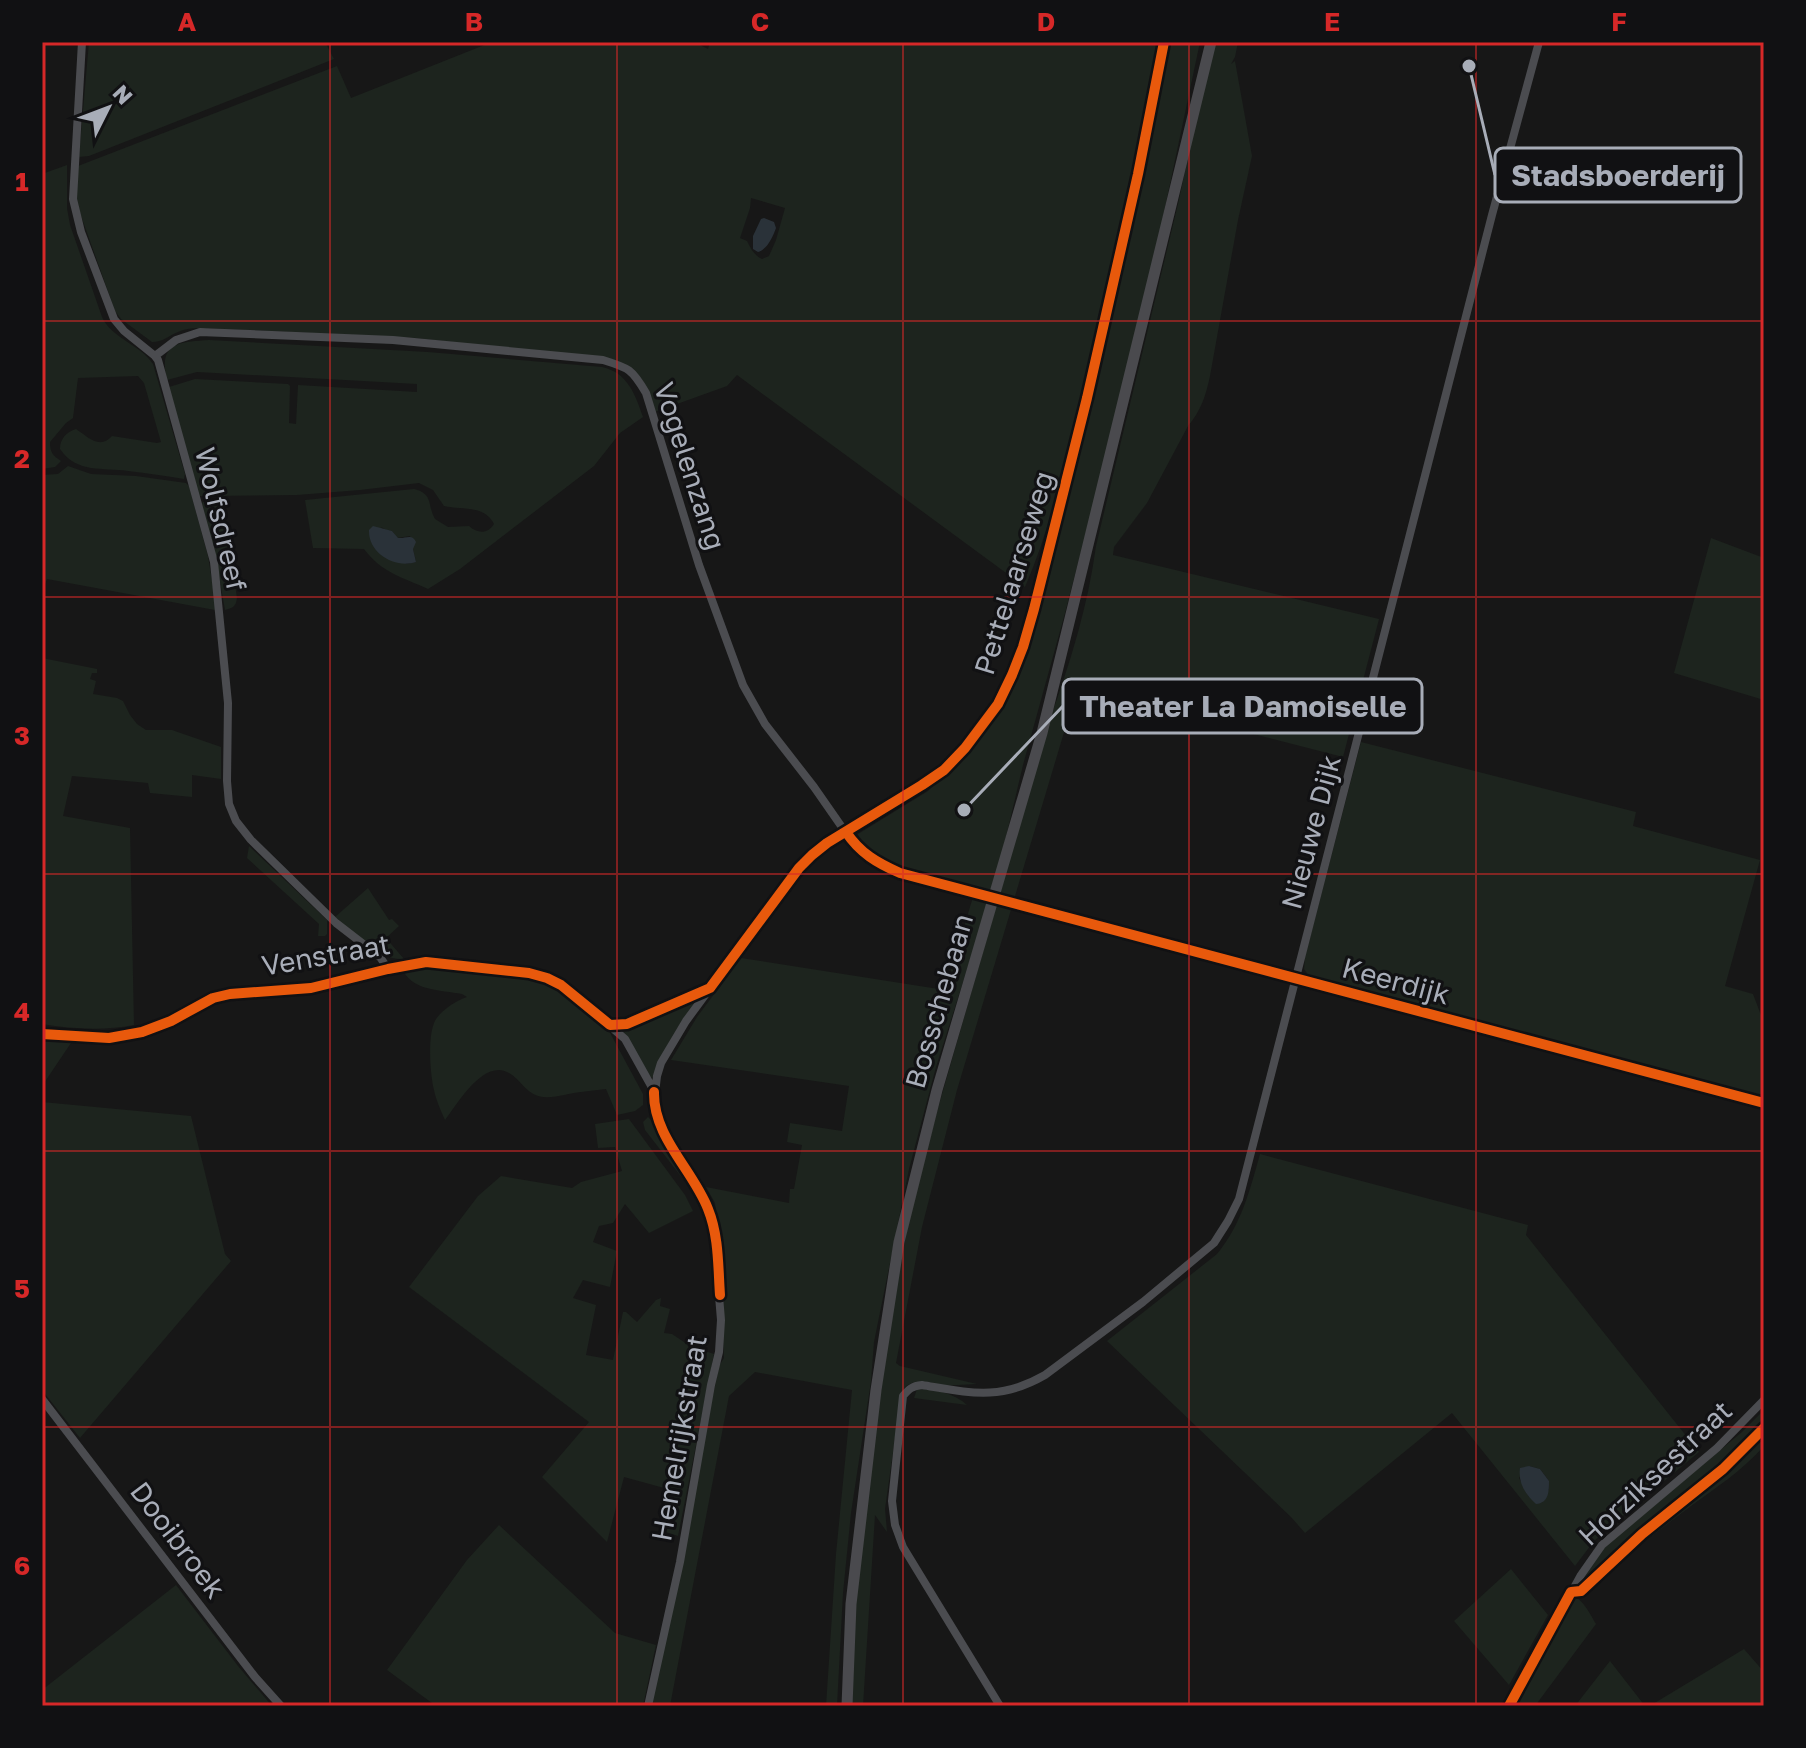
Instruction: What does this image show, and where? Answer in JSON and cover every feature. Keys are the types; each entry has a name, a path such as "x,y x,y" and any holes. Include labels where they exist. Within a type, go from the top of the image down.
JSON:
{"main road":[{"name":"Bosschebaan","path":"847,1706 853,1589 876,1390 899,1242 937,1090 1042,733 1211,42"}],"street":[{"path":"82,42 74,210 114,319 155,356"},
{"name":"Pettelaarseweg","path":"654,1092 661,1063 686,1021 799,868 819,849 944,770 998,704 1023,647 1087,398 1135,189 1164,42"},
{"name":"Nieuwe Dijk","path":"1000,1706 903,1547 895,1525 892,1501 903,1396 915,1386 989,1393 1009,1391 1045,1375 1143,1302 1214,1243 1239,1199 1539,42"},
{"name":"Vogelenzang","path":"155,356 176,340 200,332 393,340 603,360 625,367 636,375 646,393 699,565 743,685 765,724 846,832"},
{"name":"Wolfsdreef","path":"155,356 214,562 228,703 229,804 236,821 251,840 336,923 376,954 388,969"},
{"path":"846,832 853,843 881,865 978,894"},
{"name":"Keerdijk","path":"1017,903 1764,1103"},
{"name":"Venstraat","path":"42,1034 109,1038 142,1032 171,1021 213,998 311,988 426,962 529,973 561,985 625,1039 654,1092"},
{"name":"Pettelaarseweg","path":"610,1025 627,1024 710,988"},
{"name":"Hemelrijkstraat","path":"648,1706 680,1562 719,1352 721,1320 713,1223 699,1191 660,1123 654,1092"},
{"name":"Dooibroek","path":"42,1399 255,1677 281,1706"},
{"name":"Horziksestraat","path":"1509,1706 1571,1592 1602,1545 1717,1448 1764,1400"},
{"path":"1571,1592 1581,1591 1618,1558"}],"shaded area":[{"path":"89,42 325,42 334,59 89,156 79,157"},
{"path":"492,42 700,42 708,49 710,42 1160,42 1063,467 1043,540 1025,587 737,375 727,386 652,413 633,376 615,360 416,338 205,328 184,330 152,342 121,319 115,311 80,213 76,194 78,166 337,66 351,98","holes":["751,198 785,208 769,256 762,259 747,241 740,238"]},
{"path":"1169,42 1200,42 1159,236 1117,413 1023,765 997,875 936,1067 909,1169 874,1342 851,1513 837,1706 826,1706 836,1554 852,1390 755,1372 729,1396 670,1706 650,1706 719,1366 724,1358 719,1240 715,1203 706,1187 789,1203 802,1145 787,1142 790,1123 842,1131 849,1086 671,1060 697,1017 741,958 945,990 973,897 984,900 987,890 883,860 859,843 858,834 928,791 986,726 1014,675 1080,442"},
{"path":"1216,42 1238,42 1231,64 1235,61 1252,156 1210,376 1200,409 1147,503 1114,547 1113,555 1379,619 1343,757 1077,689 957,1090 922,1227 896,1363 977,1384 938,1386 918,1382 906,1386 901,1395 885,1509 887,1532 875,1515 863,1706 849,1706 854,1605 887,1326 911,1212 938,1108 1083,612 1212,46"},
{"path":"67,165 70,225 102,317 112,331 141,351 153,364 184,479 82,466 60,449 65,436 76,429 98,442 112,436 161,442 144,383 138,376 78,378 73,418 50,442 52,453 61,461 55,467 42,469 42,174"},
{"path":"764,218 774,222 776,228 767,245 758,252 753,249 753,236"},
{"path":"198,341 428,352 602,367 624,379 643,417 620,433 594,466 460,569 428,589 385,569 364,549 313,548 305,500 414,489 425,494 435,519 448,527 469,526 485,531 494,524 490,518 472,509 444,506 433,490 419,483 297,495 199,496 169,387 195,379 288,384 289,423 296,424 298,385 417,392 417,384 197,372 167,380 165,358 168,352 180,344","holes":["381,527 392,531 397,538 410,536 416,562 406,564"]},
{"path":"68,466 91,474 186,483 208,556 217,612 47,579 42,592 42,475 58,474"},
{"path":"203,502 223,502 237,598 233,607 225,610 214,548 201,505"},
{"path":"373,526 392,531 398,538 414,539 416,562 392,561 378,552 370,538 369,530"},
{"path":"1711,538 1764,558 1764,700 1674,673"},
{"path":"42,658 97,669 90,679 96,681 93,694 123,701 137,724 146,730 172,730 221,747 221,779 192,775 192,797 150,793 148,783 72,776 63,816 130,828 134,1025 88,1029 42,1024"},
{"path":"1361,742 1636,812 1633,826 1760,860 1725,986 1753,994 1764,1023 1764,1098 1309,976 1304,969 1305,957"},
{"path":"249,846 327,920 325,936 318,936 319,924 247,858"},
{"path":"368,888 389,920 392,919 399,926 386,938 404,959 376,951 335,917"},
{"path":"425,965 539,978 561,988 609,1031 643,1094 643,1105 635,1111 617,1115 606,1089 554,1097 538,1096 509,1073 500,1070 490,1072 472,1084 445,1120 433,1083 431,1034 439,1015 467,997 419,985 411,981 402,967"},
{"path":"695,997 697,1000 672,1037 651,1078 619,1028"},
{"path":"42,1038 73,1040 42,1086"},
{"path":"42,1102 191,1116 225,1254 231,1261 80,1438 42,1390"},
{"path":"648,1117 690,1188 645,1130 643,1122"},
{"path":"629,1119 685,1195 693,1211 649,1233 625,1204 613,1223 599,1226 593,1242 617,1251 610,1287 583,1280 573,1298 596,1305 586,1355 613,1360 623,1312 637,1322 661,1298 660,1306 670,1309 664,1333 714,1354 678,1536 666,1532 675,1491 624,1477 607,1542 542,1477 589,1422 409,1287 478,1196 501,1176 572,1188 581,1182 622,1171 615,1147 598,1148 595,1124"},
{"path":"1260,1154 1528,1225 1526,1235 1699,1452 1594,1541 1575,1566 1452,1413 1305,1533 1107,1341 1217,1254 1239,1219","holes":["1529,1466 1540,1469 1549,1481 1549,1490 1529,1497 1519,1478"]},
{"path":"917,1389 944,1392 967,1405 914,1398"},
{"path":"1764,1410 1764,1446 1755,1455 1655,1533 1620,1554 1633,1542 1629,1539 1579,1589 1603,1548"},
{"path":"1529,1466 1540,1469 1549,1481 1547,1496 1536,1504 1521,1483 1520,1468"},
{"path":"499,1525 615,1633 656,1645 643,1706 436,1706 387,1670 467,1560"},
{"path":"1511,1569 1548,1615 1509,1685 1454,1621"},
{"path":"176,1585 272,1706 42,1706 42,1690"},
{"path":"1573,1595 1584,1604 1596,1624 1535,1706 1518,1706 1513,1700"},
{"path":"1744,1649 1764,1672 1764,1706 1653,1704"},
{"path":"1610,1661 1645,1706 1575,1706"}],"tunnel":[{"path":"978,894 1017,903"}],"cycle path":[{"path":"42,1034 109,1038 142,1032 171,1021 213,998 311,988 426,962 529,973 547,978 561,985 610,1025 627,1024 710,988 799,868 827,843 944,770 998,704 1012,675 1034,609 1087,398 1138,174 1164,42"},
{"path":"846,832 870,857 900,873 1764,1103"},
{"path":"654,1092 660,1124 712,1219 720,1295"},
{"path":"1509,1706 1571,1592 1581,1591 1642,1534 1723,1469 1764,1428"}],"place":[{"name":"Stadsboerderij","path":"1469,66"},
{"name":"Theater La Damoiselle","path":"964,810"}]}
